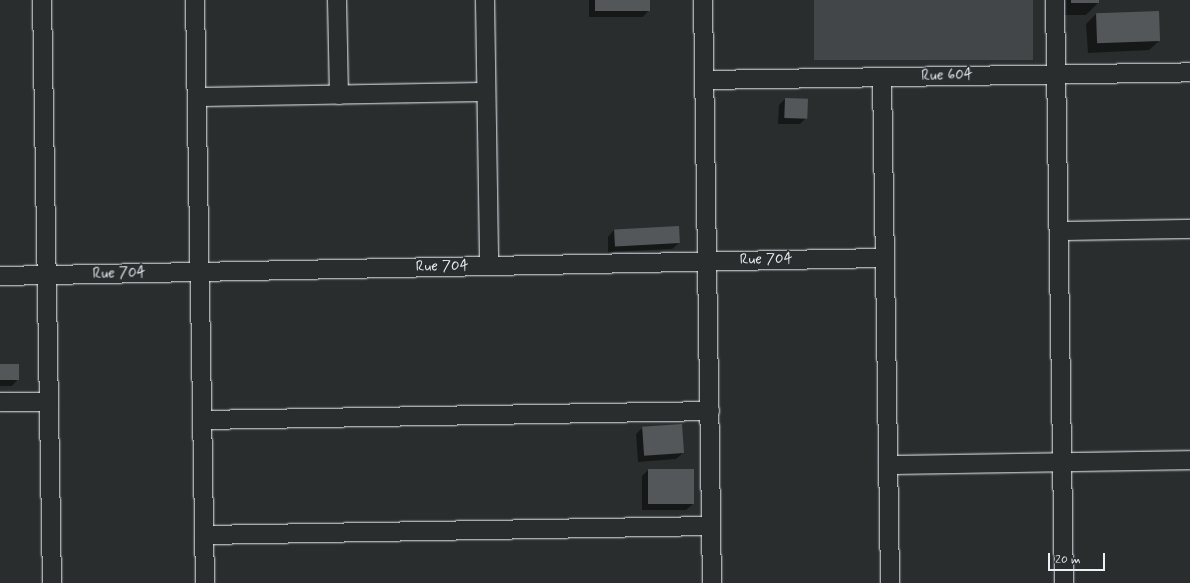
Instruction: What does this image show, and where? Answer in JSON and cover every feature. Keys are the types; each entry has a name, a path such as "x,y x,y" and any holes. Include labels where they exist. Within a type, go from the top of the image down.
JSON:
{"street":[{"path":"42,0 52,583"},
{"path":"195,0 205,583"},
{"path":"337,0 339,95"},
{"path":"485,0 489,266"},
{"path":"703,0 712,583"},
{"path":"1054,0 1064,583"},
{"name":"Rue 604","path":"704,80 1190,72"},
{"path":"882,77 890,583"},
{"path":"197,97 486,92"},
{"path":"1058,231 1190,229"},
{"name":"Rue 704","path":"0,276 885,258"},
{"path":"0,402 49,402"},
{"path":"202,420 710,411"},
{"path":"888,465 1190,460"},
{"path":"204,535 712,526"}],"shaded area":[{"path":"814,0 1033,0 1033,60 814,60"}],"building":[{"path":"595,0 650,0 650,11 595,11"},
{"path":"1071,0 1099,0 1099,3 1071,3"},
{"path":"1159,11 1160,41 1097,43 1096,13"},
{"path":"785,98 808,99 807,119 784,118"},
{"path":"679,226 680,243 615,246 614,229"},
{"path":"0,364 19,364 19,380 0,380"},
{"path":"682,424 684,453 644,456 642,427"},
{"path":"648,469 694,469 694,504 648,504"}]}
